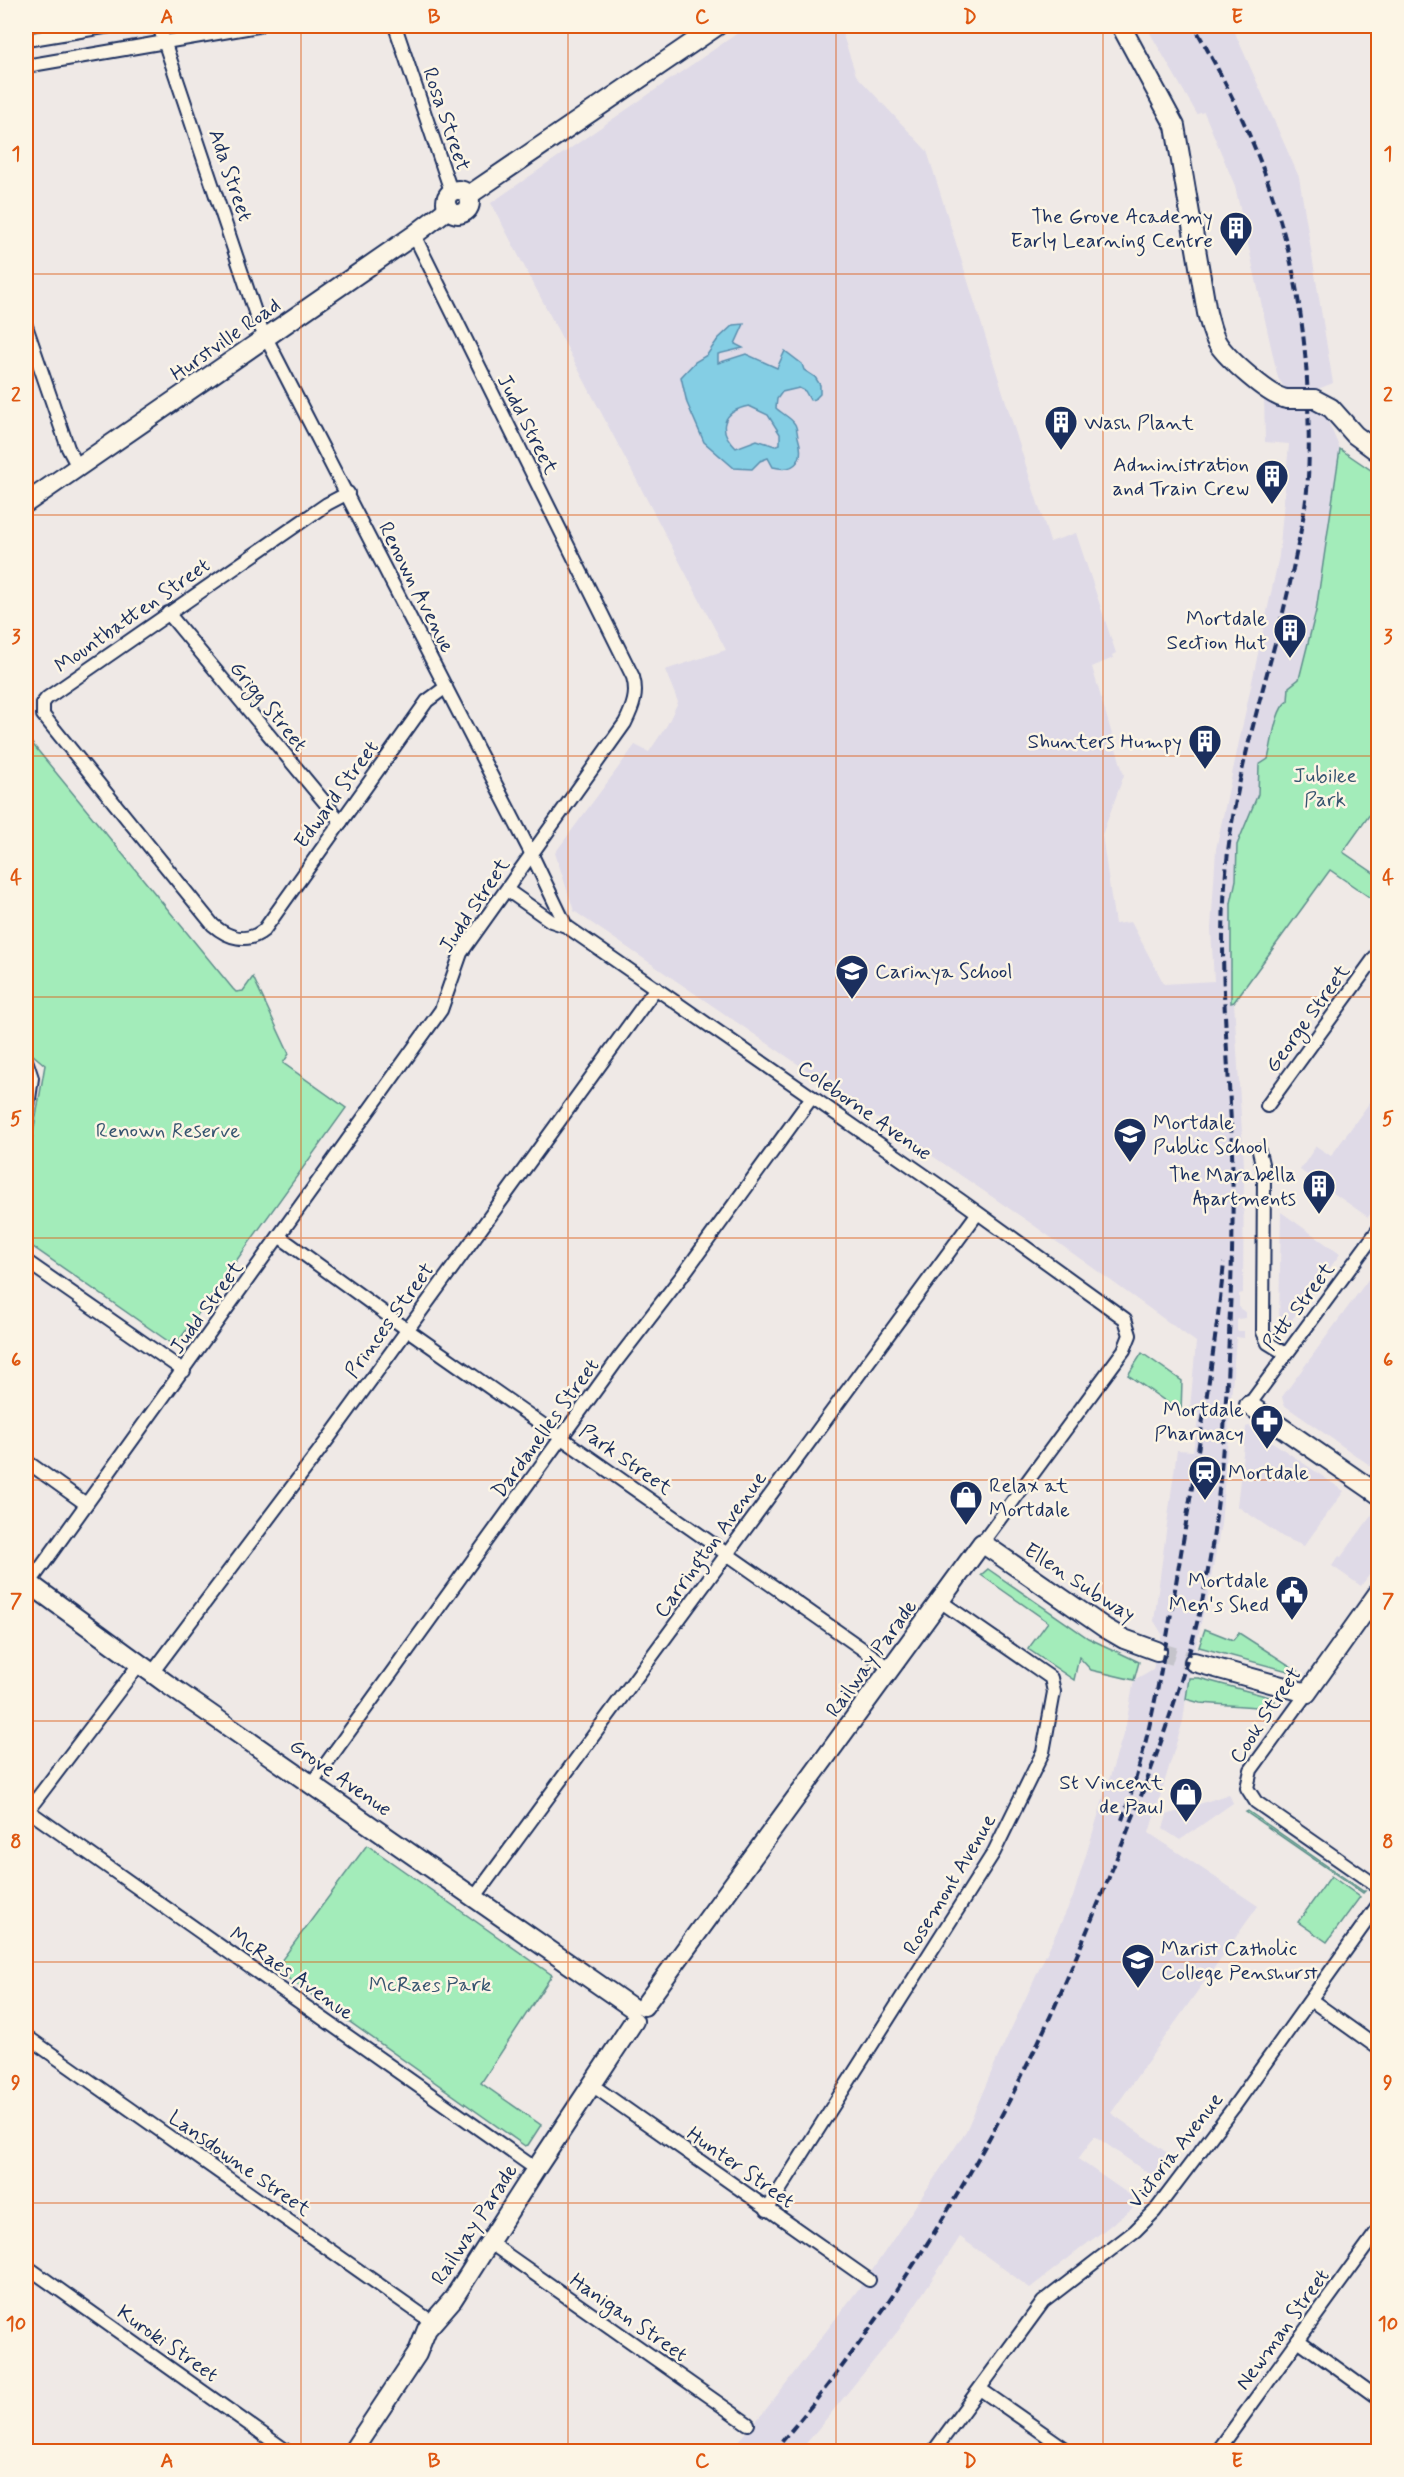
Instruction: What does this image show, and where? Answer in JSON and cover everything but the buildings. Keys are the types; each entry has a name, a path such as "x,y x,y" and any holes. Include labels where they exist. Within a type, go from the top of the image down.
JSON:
{"street":[{"path":"26,40 110,26"},
{"name":"Ada Street","path":"159,26 259,324 267,337"},
{"path":"26,66 258,26"},
{"name":"Rosa Street","path":"395,26 456,199"},
{"name":"Hurstville Road","path":"26,503 414,235 456,199 717,26"},
{"path":"1121,26 1175,126 1207,313 1215,339 1235,362 1275,395 1287,399 1314,399 1331,408 1355,435 1378,452"},
{"name":"Judd Street","path":"27,1583 184,1371 441,1010 458,960 626,723 635,701 635,682 414,235"},
{"path":"26,326 68,448 78,467"},
{"name":"Renown Avenue","path":"267,337 532,855"},
{"name":"Mountbatten Street","path":"264,930 255,936 237,938 226,935 213,925 43,715 43,703 318,510 348,493"},
{"name":"Grigg Street","path":"168,614 328,810 341,822"},
{"name":"Edward Street","path":"264,930 427,701 446,687"},
{"name":"Coleborne Avenue","path":"532,855 566,926"},
{"name":"Coleborne Avenue","path":"507,890 551,921 566,926 656,988 1121,1315 1128,1323 1130,1335"},
{"name":"George Street","path":"1267,1106 1374,968 1378,953"},
{"name":"Princes Street","path":"26,1810 146,1668 328,1439 656,988"},
{"path":"26,1060 32,1078 26,1119"},
{"name":"Dardanelles Street","path":"312,1783 812,1097"},
{"path":"1259,1151 1264,1172 1263,1332 1268,1343 1286,1354"},
{"name":"Carrington Avenue","path":"474,1898 977,1214"},
{"name":"Pitt Street","path":"1249,1405 1378,1230"},
{"name":"Park Street","path":"280,1237 406,1329 891,1669"},
{"path":"26,1261 184,1371"},
{"name":"Railway Parade","path":"352,2451 417,2354 432,2322 453,2299 592,2085 637,2011 1124,1350 1130,1335"},
{"path":"1249,1405 1378,1494"},
{"path":"26,1461 86,1504"},
{"name":"Ellen Subway","path":"982,1543 1105,1628 1124,1639 1157,1651"},
{"name":"Grove Avenue","path":"27,1583 637,2011"},
{"name":"Cook Street","path":"1378,1593 1251,1770 1247,1788 1256,1802 1378,1887"},
{"name":"Rosemont Avenue","path":"767,2210 990,1858 1024,1794 1046,1744 1054,1692 1051,1678 940,1601"},
{"path":"1194,1662 1307,1693"},
{"name":"McRaes Avenue","path":"26,1810 536,2169"},
{"name":"Victoria Avenue","path":"933,2451 1043,2302 1135,2231 1155,2211 1311,2000 1378,1905"},
{"path":"1311,2000 1378,2048"},
{"name":"Lansdowne Street","path":"26,2036 432,2322"},
{"name":"Hunter Street","path":"592,2085 869,2280"},
{"name":"Newman Street","path":"1217,2451 1378,2230"},
{"name":"Hanigan Street","path":"489,2242 748,2424"},
{"name":"Kuroki Street","path":"26,2266 288,2451"},
{"path":"1298,2340 1378,2398"},
{"path":"980,2389 1070,2451"}],"shaded area":[{"path":"748,26 840,26 856,75 927,151 1050,542 1076,533 1116,653 1112,655 1113,658 1092,667 1124,775 1102,835 1115,924 1131,922 1164,984 1214,981 1211,929 1216,849 1279,556 1289,444 1265,442 1264,395 1287,404 1284,387 1278,378 1235,186 1204,112 1197,114 1146,26 1232,26 1299,177 1333,383 1318,389 1315,404 1324,412 1340,449 1316,611 1253,851 1234,1002 1244,1165 1243,1293 1239,1294 1239,1308 1245,1312 1246,1318 1237,1319 1237,1331 1244,1331 1244,1338 1236,1337 1221,1524 1210,1584 1189,1675 1183,1721 1149,1833 1258,1906 1111,2113 1173,2157 1156,2179 1095,2136 1078,2159 1140,2202 1030,2288 960,2237 898,2331 800,2451 729,2451 764,2412 867,2278 966,2131 1073,1897 1126,1725 1134,1680 1153,1669 1162,1634 1154,1621 1177,1450 1193,1451 1199,1414 1190,1409 1196,1342 1032,1224 574,911 555,853 635,745 649,752 667,725 678,702 665,670 726,650 491,203"},
{"path":"1378,1091 1378,1203 1368,1217 1300,1170 1316,1146 1331,1156"},
{"path":"1281,1212 1340,1254 1283,1329 1279,1324"},
{"path":"1378,1266 1378,1379 1371,1389 1378,1395 1378,1471 1284,1405 1282,1397"},
{"path":"1249,1426 1344,1491 1304,1546 1283,1537 1237,1506 1246,1427"},
{"path":"1374,1512 1378,1515 1378,1563 1361,1586 1332,1566"},
{"name":"St Vincent de Paul","path":"1229,1794 1233,1803 1180,1840 1163,1829 1167,1815"}],"green space":[{"name":"Jubilee Park","path":"1340,449 1378,475 1378,803 1343,852 1378,876 1378,903 1330,870 1234,1002 1231,1003 1231,903 1236,880 1237,845 1258,794 1259,765 1268,759 1277,719 1288,701 1289,687 1299,679 1316,611"},
{"name":"Renown Reserve","path":"26,736 233,989 236,992 243,991 253,977 289,1054 283,1063 346,1108 175,1346 26,1242 26,1174 45,1065 26,1049"},
{"path":"1142,1353 1182,1381 1181,1412 1128,1375"},
{"path":"988,1569 1088,1638 1139,1662 1134,1680 1091,1670 1079,1657 1074,1680 1028,1649 1048,1622 981,1575"},
{"path":"1205,1629 1233,1640 1239,1633 1298,1671 1295,1673 1199,1647"},
{"path":"1189,1678 1199,1678 1273,1698 1275,1701 1271,1708 1200,1703 1186,1699"},
{"path":"1248,1811 1365,1891 1363,1893 1246,1812"},
{"name":"McRaes Park","path":"367,1845 552,1975 481,2083 541,2125 528,2145 525,2146 275,1969"},
{"path":"1331,1876 1360,1897 1327,1942 1298,1922"}],"water":[{"path":"744,324 735,344 743,348 718,354 718,363 746,354 777,368 785,351 802,364 804,370 815,377 820,385 820,394 815,399 810,400 805,391 799,388 782,392 777,399 776,408 793,421 796,428 800,451 797,462 793,466 773,467 768,458 760,461 752,469 734,468 704,442 687,403 681,377 695,362 707,355 718,339 733,325","holes":["749,406 768,415 780,434 780,444 775,446 757,440 736,448 726,434 724,428 728,416 740,408"]}],"tunnel":[{"path":"1157,1651 1194,1662"}],"railway":[{"path":"773,2452 848,2359 916,2261 978,2159 1033,2053 1088,1929 1159,1748 1192,1642 1208,1570 1222,1459 1232,1260 1232,1156 1223,959 1226,872 1236,799 1302,526 1308,481 1309,443 1305,351 1289,254 1260,162 1241,117 1194,26"},
{"path":"1122,1820 1142,1755 1164,1654 1205,1408 1224,1263"}],"place":[{"name":"The Grove Academy Early Learning Centre","path":"1236,257"},
{"name":"Wash Plant","path":"1061,451"},
{"name":"Administration and Train Crew","path":"1272,505"},
{"name":"Mortdale Section Hut","path":"1290,659"},
{"name":"Shunters Humpy","path":"1205,770"},
{"name":"Carinya School","path":"852,1000"},
{"name":"Mortdale Public School","path":"1130,1163"},
{"name":"The Marabella Apartments","path":"1319,1215"},
{"name":"Mortdale Pharmacy","path":"1267,1450"},
{"name":"Mortdale","path":"1205,1501"},
{"name":"Relax at Mortdale","path":"966,1526"},
{"name":"Mortdale Men's Shed","path":"1292,1621"},
{"name":"St Vincent de Paul","path":"1186,1823"},
{"name":"Marist Catholic College Penshurst","path":"1138,1989"}]}
